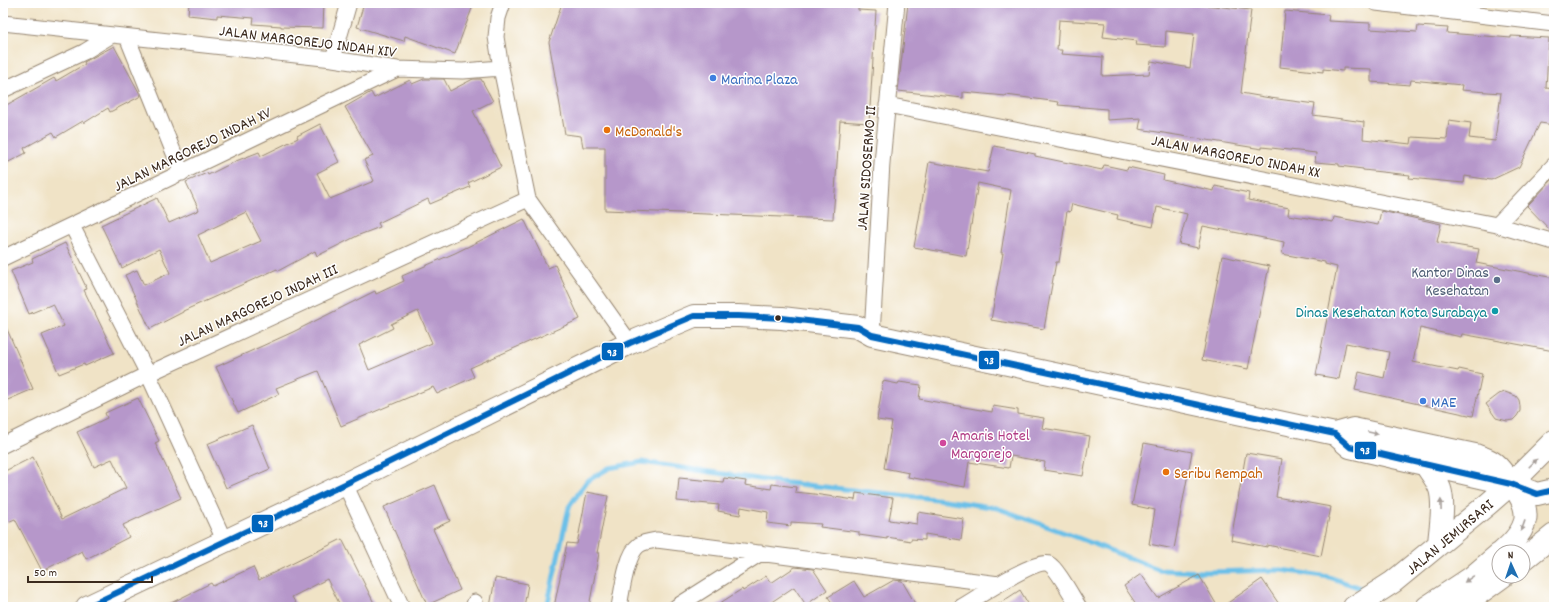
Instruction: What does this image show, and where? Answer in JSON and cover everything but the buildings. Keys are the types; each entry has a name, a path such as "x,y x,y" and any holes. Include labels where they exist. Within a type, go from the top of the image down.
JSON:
{"main road":[{"path":"87,607 345,484 630,343 657,331 681,323 694,316 775,318 858,326 872,335 1335,434 1353,429 1475,455 1493,462 1524,502 1526,511 1525,522 1520,534 1512,544"},
{"path":"1335,434 1350,447 1511,484 1537,494 1554,490"},
{"name":"JALAN JEMURSARI","path":"1354,607 1393,582 1439,544 1511,484 1554,441"},
{"path":"1425,464 1440,490 1441,515 1439,544"},
{"path":"1531,554 1553,538"},
{"path":"1427,607 1471,578 1491,561"},
{"path":"1460,607 1492,584"}],"street":[{"path":"333,59 349,3"},
{"path":"503,3 498,18 496,37 528,199 630,343"},
{"name":"JALAN SIDOSERMO II","path":"872,335 882,163 897,3"},
{"path":"1376,3 1554,24"},
{"name":"JALAN MARGOREJO INDAH XIV","path":"3,23 333,59 397,69 462,72 501,68"},
{"path":"3,90 119,36 182,172"},
{"name":"JALAN MARGOREJO INDAH XV","path":"3,258 397,69"},
{"name":"JALAN MARGOREJO INDAH XX","path":"887,105 1496,225 1554,242"},
{"path":"1496,225 1554,165"},
{"name":"JALAN MARGOREJO INDAH III","path":"3,445 148,374 528,199"},
{"path":"72,226 148,374 225,542"},
{"path":"345,484 402,607"},
{"path":"619,607 629,562 638,546 645,542 657,540 999,584"},
{"path":"676,607 761,553"},
{"path":"961,607 1036,564 1045,563 1052,567 1079,607"}],"waterway":[{"path":"547,607 569,507 587,481 609,468 642,462 779,482 945,500 997,508 1160,570 1204,572 1282,570 1329,577 1363,589 1365,593"}],"transit line":[{"name":"93","path":"87,607 345,484 630,343 694,316 782,318 858,327 872,335 1335,434 1350,447 1511,484 1537,494 1554,490"}],"place":[{"name":"Marina Plaza","path":"713,78"},
{"name":"McDonald's","path":"607,130"},
{"name":"Kantor Dinas Kesehatan","path":"1497,280"},
{"name":"Dinas Kesehatan Kota Surabaya","path":"1495,311"},
{"name":"MAE","path":"1423,401"},
{"name":"Amaris Hotel Margorejo","path":"943,443"},
{"name":"Seribu Rempah","path":"1166,472"}]}
